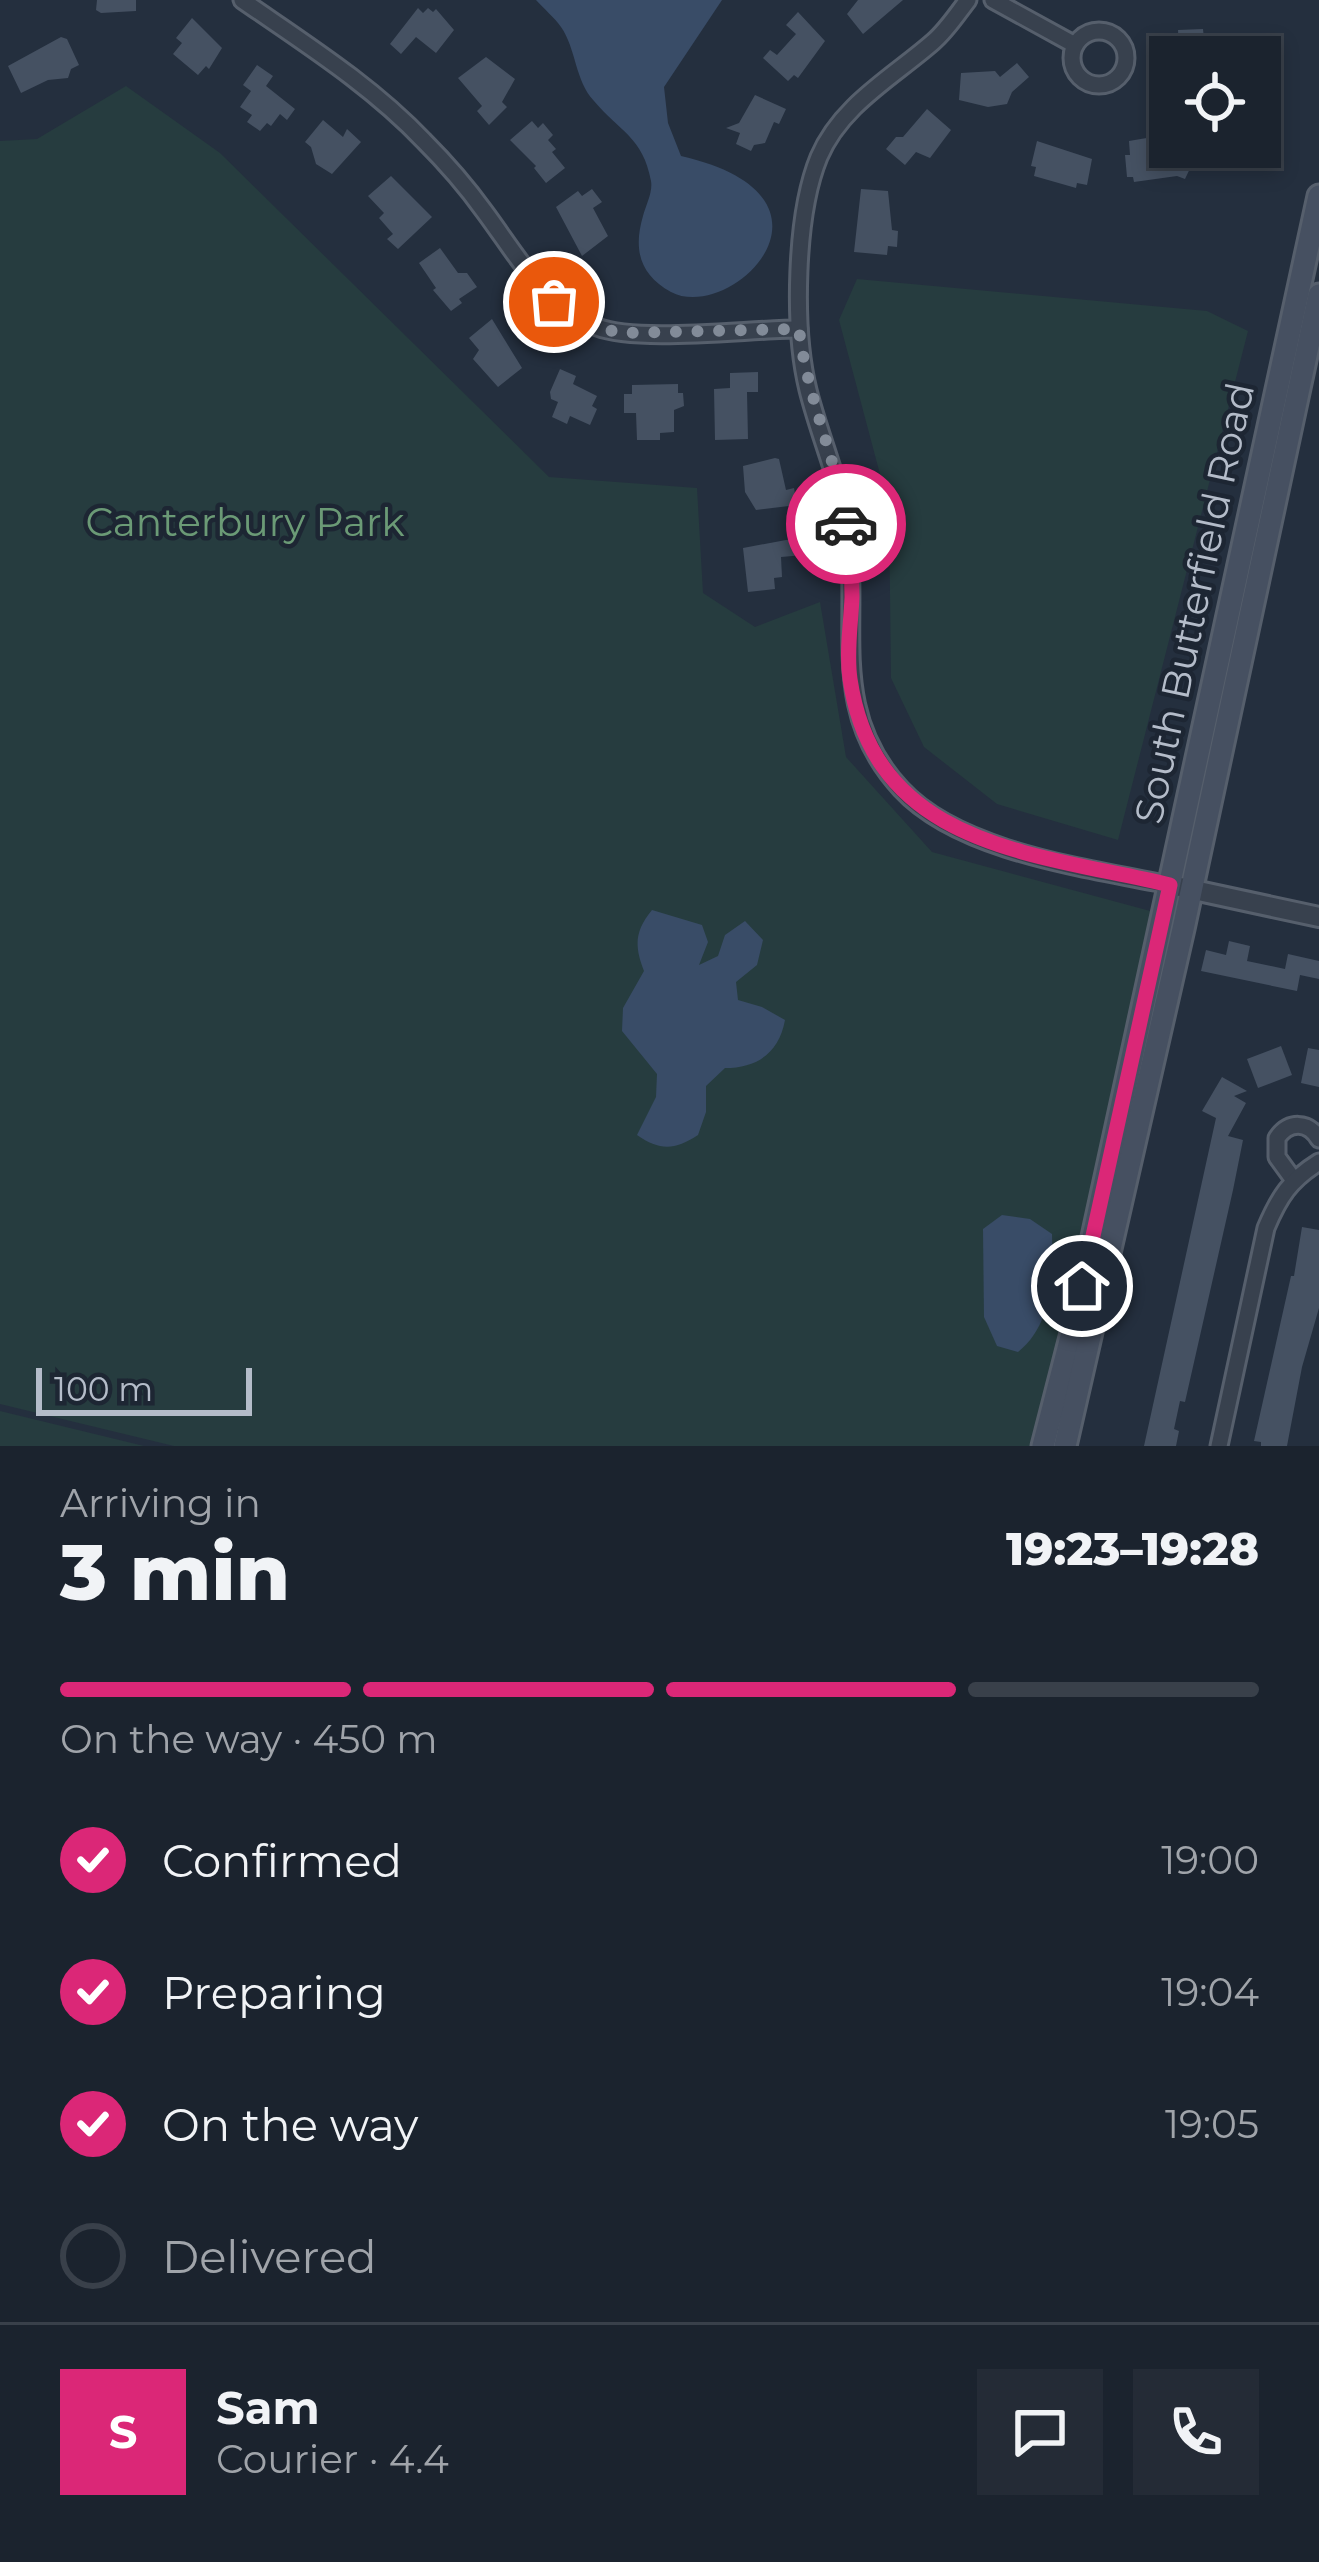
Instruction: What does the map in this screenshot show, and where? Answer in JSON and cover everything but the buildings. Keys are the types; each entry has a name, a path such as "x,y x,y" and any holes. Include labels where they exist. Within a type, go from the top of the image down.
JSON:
{"main road":[{"name":"South Butterfield Road","path":"1065,1446 1319,196"},
{"name":"South Butterfield Road","path":"1043,1446 1319,295"}],"street":[{"path":"242,0 346,74 424,140 481,206 543,292 572,315 599,328 628,334 799,329"},
{"path":"968,0 944,32 850,110 821,152 811,178 799,329 810,397 842,495 851,572 850,676 857,716 886,771 924,810 990,844 1319,916"},
{"path":"993,0 1076,45"},
{"path":"1293,1179 1276,1156 1277,1138 1286,1128 1299,1125 1312,1129 1319,1139"},
{"path":"1219,1446 1266,1228 1293,1179 1319,1162"}],"green space":[{"name":"Canterbury Park","path":"126,86 220,153 549,477 697,488 703,593 755,627 820,602 846,757 932,852 1154,912 1163,962 1054,1446 174,1446 0,1404 0,141 37,139"},
{"path":"857,279 1207,311 1248,331 1118,840 997,804 924,747 891,678 889,508 839,320"},
{"path":"0,1411 144,1446 0,1446"}],"water":[{"path":"536,0 722,0 664,87 668,123 681,156 734,175 763,199 772,225 766,251 748,274 723,290 696,297 671,292 652,278 639,251 651,190 642,154 588,93 566,35"},
{"path":"652,910 702,925 708,942 699,965 718,956 725,935 745,921 763,940 757,965 736,982 738,1000 785,1020 778,1041 765,1056 725,1068 706,1086 706,1112 698,1135 667,1147 637,1135 656,1097 657,1074 622,1031 623,1008 644,971 639,932"},
{"path":"1002,1215 1030,1219 1052,1234 1051,1282 1044,1313 1030,1341 1018,1352 997,1346 984,1317 983,1229"}],"way so far":[{"path":"554,302 572,315 617,333 799,329 810,397 832,458 846,524"}],"route":[{"path":"846,524 852,592 848,658 857,716 870,746 902,790 949,826 990,844 1170,885 1082,1286"}]}
